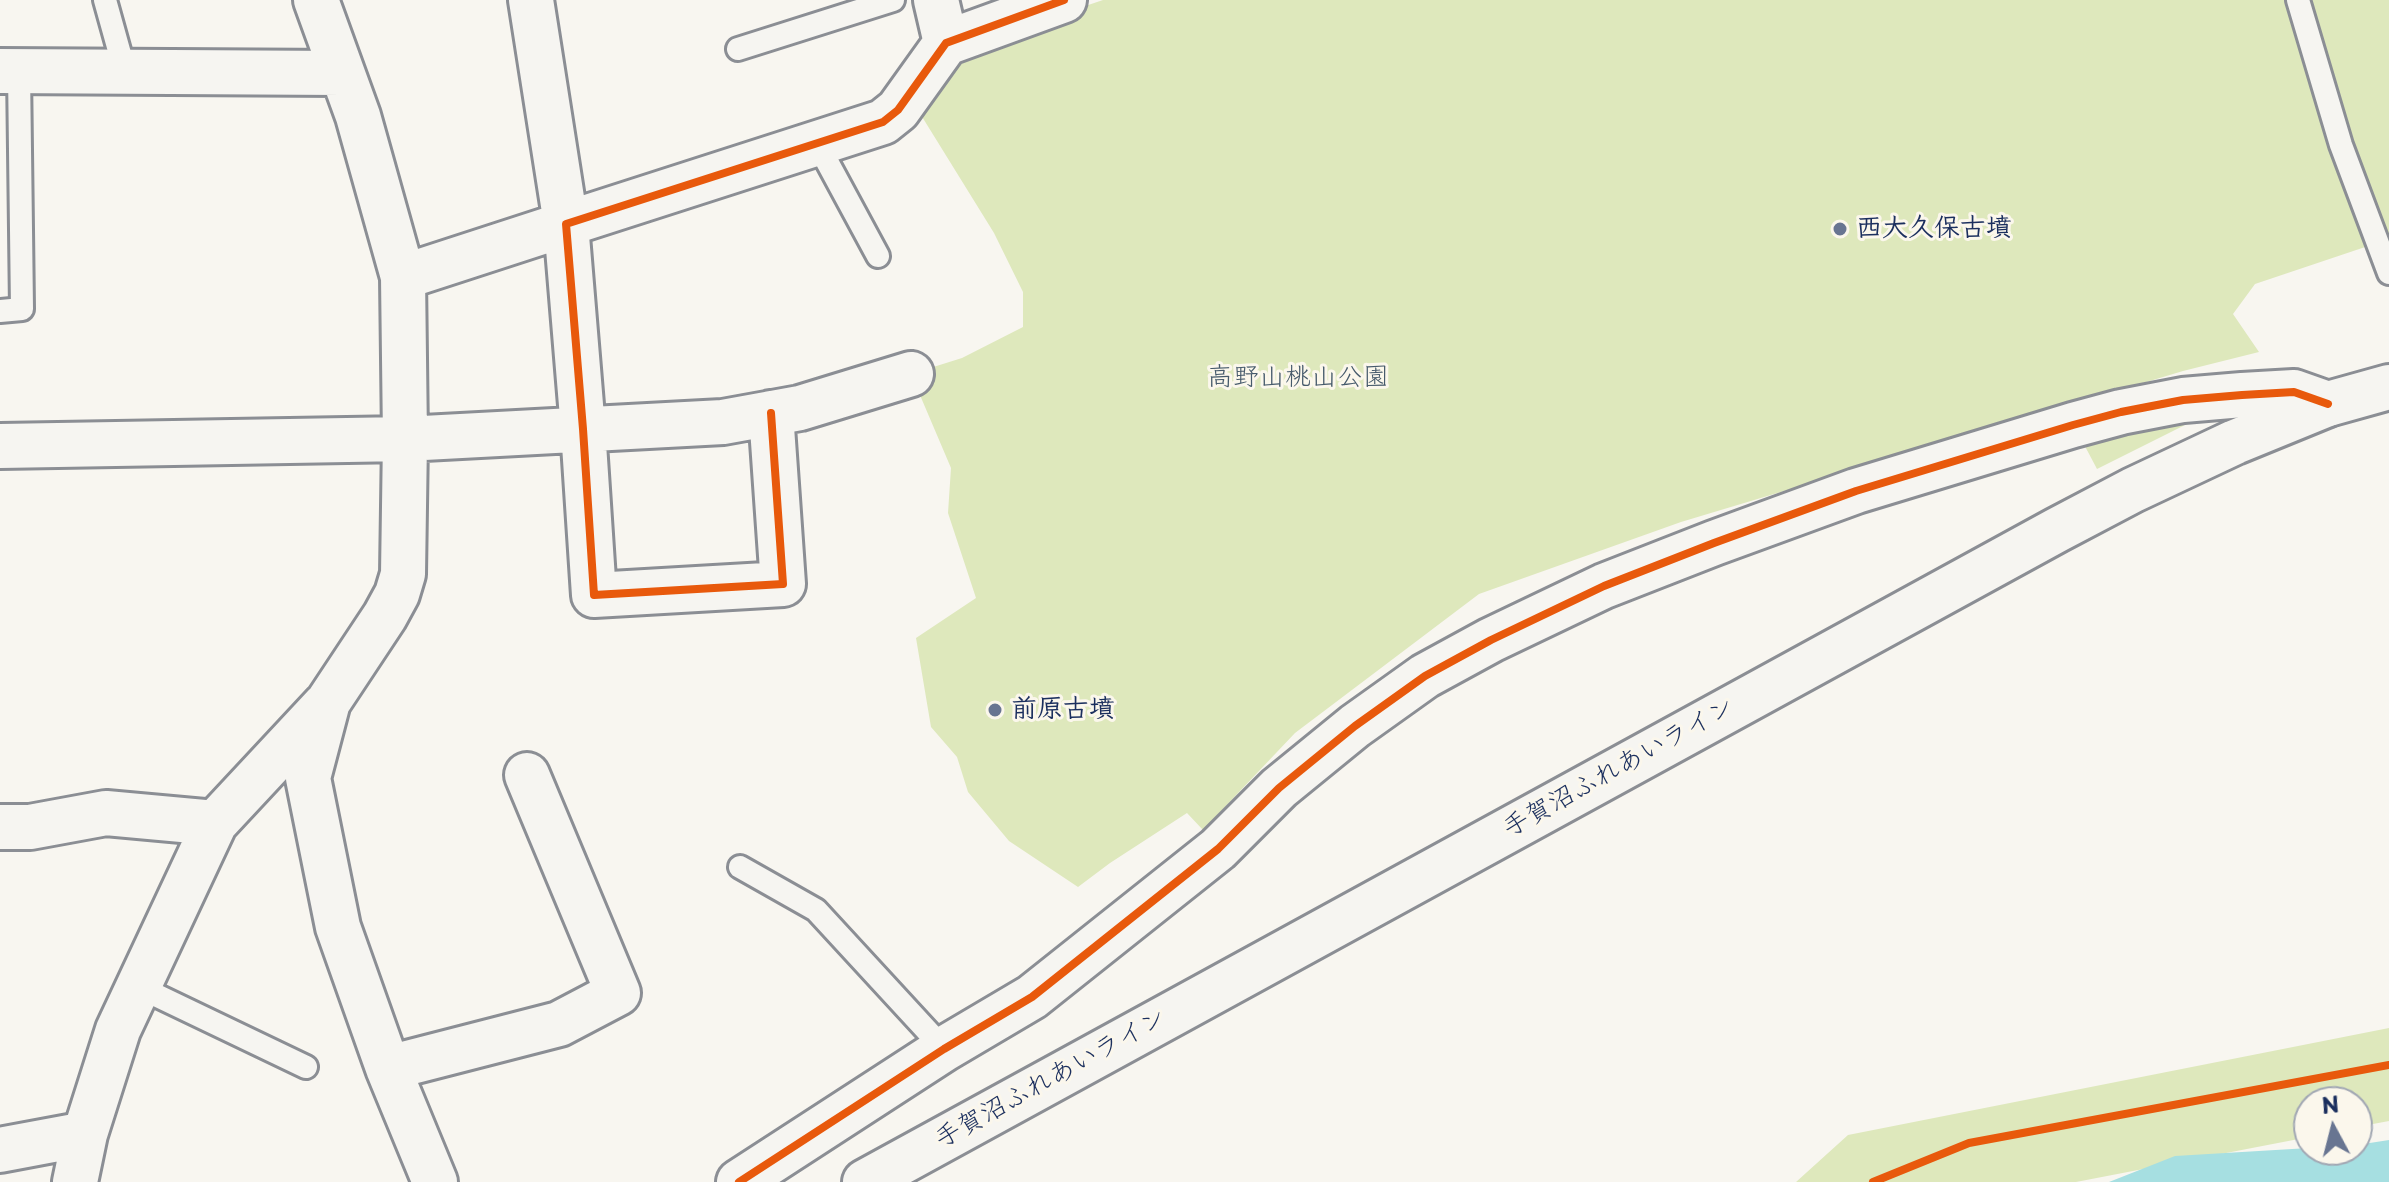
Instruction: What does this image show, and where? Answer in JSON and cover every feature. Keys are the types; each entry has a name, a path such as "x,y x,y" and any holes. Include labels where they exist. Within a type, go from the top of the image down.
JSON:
{"street":[{"path":"75,1182 85,1134 118,1030 215,823 328,702 385,616 403,574 403,277 358,116 316,0"},
{"path":"531,0 566,224 594,595 783,584 771,413"},
{"path":"936,0 946,43"},
{"path":"403,277 883,122 898,110 946,43 1064,0"},
{"path":"9,71 342,73"},
{"path":"0,446 405,439 723,422 800,408 911,374"},
{"name":"手賀沼ふれあいライン","path":"865,1182 2133,490 2328,404 2389,387"},
{"path":"739,1182 944,1049 1032,997 1218,849 1279,788 1355,726 1425,676 1491,640 1590,593 1856,491 2121,412 2183,400 2294,392 2328,404"},
{"path":"328,702 308,778 338,927 388,1068 435,1182"},
{"path":"388,1068 559,1024 618,993 527,775"},
{"path":"0,827 30,827 106,813 215,823"},
{"path":"0,1150 85,1134"}],"lane":[{"path":"105,0 125,72"},
{"path":"738,49 893,0"},
{"path":"2298,0 2341,145 2389,273"},
{"path":"0,311 22,309 9,71"},
{"path":"817,143 878,256"},
{"path":"740,867 816,910 944,1049"},
{"path":"139,987 306,1067"}],"green space":[{"name":"高野山桃山公園","path":"1103,0 2389,0 2389,239 2255,284 2233,314 2259,352 2183,371 1681,522 1479,594 1295,733 1203,830 1187,813 1078,887 1009,841 968,792 957,757 931,727 916,638 976,598 948,513 951,468 911,374 962,358 1023,327 1023,292 994,233 916,107 967,46"},
{"path":"2245,400 2191,422 2097,469 2078,433"},
{"path":"2389,1028 2389,1121 2373,1124 2373,1086 2293,1086 2293,1140 2076,1182 1796,1182 1848,1135"}],"water":[{"path":"2389,1140 2389,1182 2109,1182 2175,1156 2293,1149 2293,1166 2373,1166 2373,1142"}],"cycle path":[{"path":"771,413 783,584 594,595 566,224 883,122 898,110 946,43 1064,0"},
{"path":"739,1182 944,1049 1032,997 1218,849 1279,788 1355,726 1425,676 1491,640 1604,586 1714,543 1856,491 2073,425 2183,400 2242,395 2294,392 2328,404"},
{"path":"1873,1182 1969,1143 2389,1065"}],"place":[{"name":"西大久保古墳","path":"1840,229"},
{"name":"前原古墳","path":"995,710"}]}
